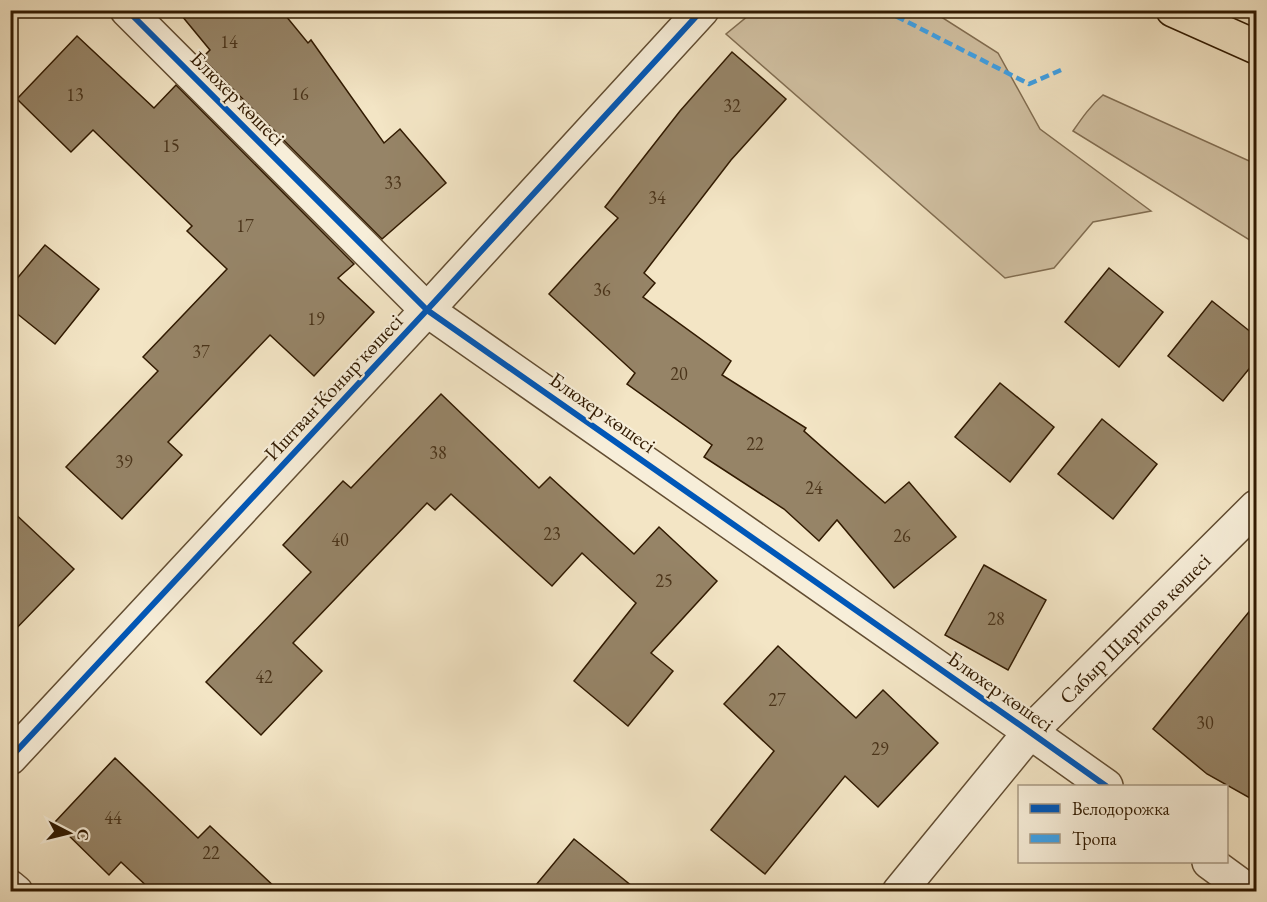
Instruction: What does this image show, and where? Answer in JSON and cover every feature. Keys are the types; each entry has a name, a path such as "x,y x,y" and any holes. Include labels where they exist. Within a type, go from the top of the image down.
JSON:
{"main road":[{"path":"1173,10 1257,47"}],"street":[{"name":"Блюхер көшесі","path":"127,10 427,310 1105,785"},
{"name":"Иштван Коныр көшесі","path":"10,758 427,310 702,10"},
{"name":"Сабыр Шарипов көшесі","path":"899,891 1030,732 1257,507"},
{"path":"1212,863 1250,891"},
{"path":"10,887 16,891"}],"shaded area":[{"path":"759,11 932,11 998,53 1040,129 1151,211 1093,222 1054,268 1005,278 726,34 748,16"},
{"path":"1103,95 1256,164 1256,244 1073,131"}],"building":[{"path":"177,10 281,10 308,43 311,40 384,143 400,129 446,183 382,239 202,58 210,50"},
{"path":"77,36 154,108 176,85 354,264 338,278 374,312 314,376 270,335 168,442 182,455 122,519 66,467 158,371 143,357 227,269 187,231 192,226 93,130 71,152 17,99"},
{"path":"732,52 786,99 731,160 644,273 655,283 643,297 731,361 722,375 806,428 804,431 885,503 909,482 956,537 894,588 837,520 819,541 784,509 704,457 712,445 627,384 635,373 549,294 618,218 605,207 680,111"},
{"path":"45,245 99,289 55,344 10,308 10,287"},
{"path":"1109,268 1163,312 1119,367 1065,322"},
{"path":"1212,301 1257,337 1257,359 1223,401 1168,356"},
{"path":"1000,383 1054,427 1010,482 955,437"},
{"path":"441,394 539,488 550,477 634,554 659,527 717,581 651,653 673,671 628,726 574,681 636,603 582,553 552,586 451,494 435,510 427,503 293,643 322,671 261,735 206,682 311,572 283,545 343,481 351,488"},
{"path":"1102,419 1157,464 1113,519 1058,474"},
{"path":"10,509 74,569 10,635"},
{"path":"984,565 1046,600 1008,670 945,635"},
{"path":"1257,602 1257,802 1207,774 1153,729"},
{"path":"778,646 856,718 883,690 938,743 878,807 845,776 765,874 711,830 774,751 724,704"},
{"path":"115,758 198,838 210,826 279,891 152,891 121,862 109,875 55,822"},
{"path":"574,839 638,891 531,891"}],"marked path":[{"path":"884,10 1029,84 1061,70"}],"cycle path":[{"path":"127,10 427,310 1105,785"},
{"path":"10,758 427,310 702,10"}]}
